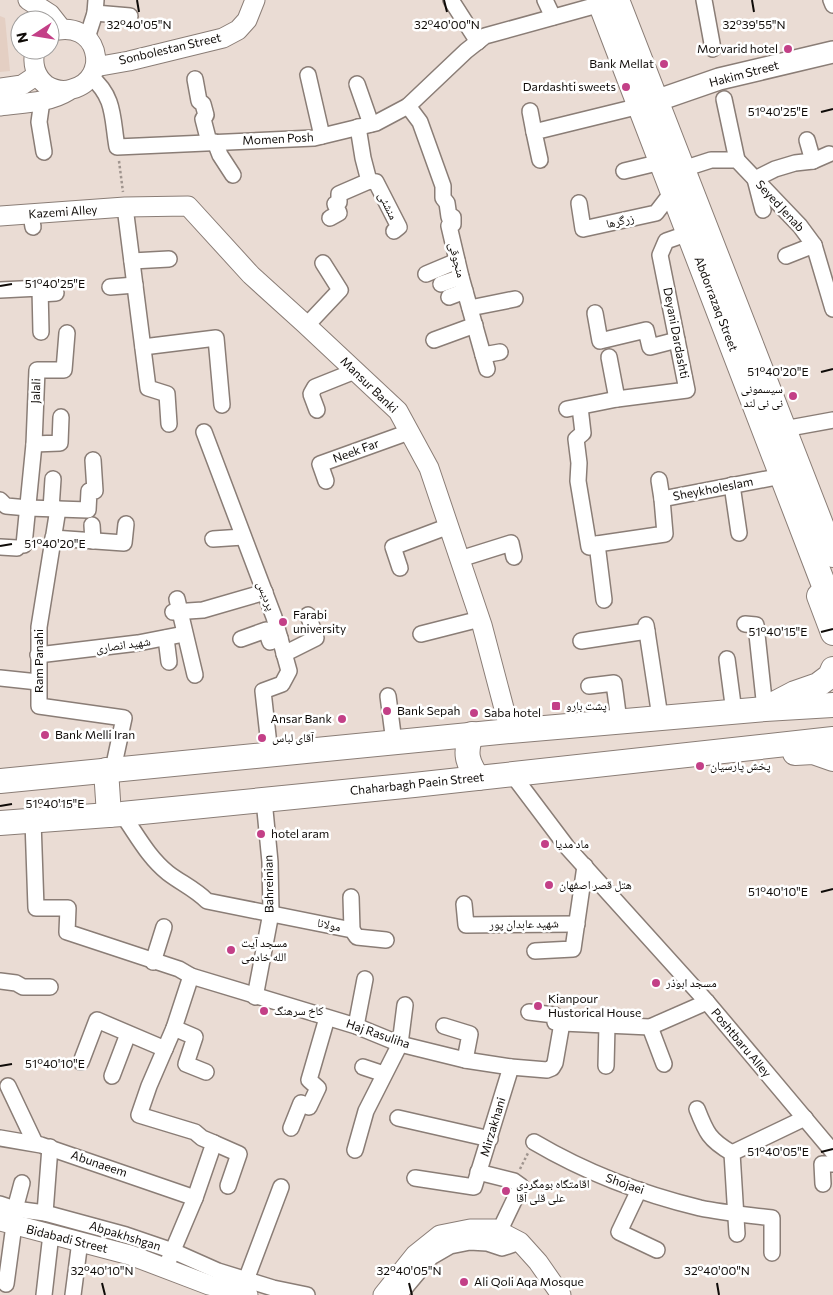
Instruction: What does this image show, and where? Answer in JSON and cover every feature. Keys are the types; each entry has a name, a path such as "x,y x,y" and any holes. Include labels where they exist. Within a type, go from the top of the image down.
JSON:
{"main road":[{"name":"Abdorrazaq Street","path":"606,1 672,166 784,430 825,512 833,555"},
{"name":"Hakim Street","path":"648,103 719,80 833,52"},
{"name":"Abdorrazaq Street","path":"672,166 673,191 833,609"},
{"path":"791,498 801,544 833,633"},
{"path":"766,709 795,693 818,685 830,676 833,669"},
{"path":"0,780 510,730 833,705"},
{"path":"472,734 468,745 468,755 470,767 478,778"},
{"name":"Chaharbagh Paein Street","path":"0,823 264,800 833,739"},
{"path":"677,755 710,761 813,752 833,759"},
{"path":"109,769 116,814"}],"street":[{"path":"28,0 44,10"},
{"name":"Sonbolestan Street","path":"68,90 85,84 93,72 129,60 223,38 238,30 247,20 255,0"},
{"path":"451,0 478,42"},
{"path":"545,0 552,17"},
{"path":"704,0 713,49"},
{"path":"831,0 833,5"},
{"name":"Momen Posh","path":"116,147 314,138 364,126 408,106 485,36 606,1"},
{"path":"87,38 95,7 130,16"},
{"path":"60,29 71,28 80,32 93,46 96,56 93,72 110,101 116,147"},
{"path":"33,60 37,75 50,87 68,90"},
{"path":"0,88 22,85 37,75"},
{"path":"308,75 322,136"},
{"path":"195,79 199,101 203,104 206,115 203,119 212,142 233,175"},
{"name":"منشئی","path":"357,84 364,126 363,158 370,181 376,182 395,219 398,227 394,231"},
{"path":"0,106 42,101 61,96 68,90"},
{"path":"624,171 711,160 737,160 724,99"},
{"path":"42,101 39,122 44,152"},
{"path":"534,132 648,103"},
{"name":"منجوقی","path":"408,106 420,122 443,186 443,198 447,203 449,217 453,217 453,224 449,226 485,362 500,352"},
{"path":"530,111 540,160"},
{"path":"807,140 813,161"},
{"path":"763,210 754,179 775,169 795,163 813,161 829,154"},
{"name":"Seyed Jenab","path":"737,160 800,226 814,244 832,301"},
{"path":"330,218 339,213 336,204 340,202 339,194 370,181"},
{"name":"زرگرها","path":"579,203 583,229 656,213 673,191"},
{"name":"Mansur Banki","path":"125,207 188,206 250,275 307,325 398,411 429,468 480,619 510,730"},
{"path":"125,207 148,388 167,394 169,424"},
{"name":"Kazemi Alley","path":"0,216 32,221 125,207"},
{"name":"Deyani Dardashti","path":"597,544 589,547 578,481 579,463 576,439 583,433 574,408 617,399 687,390 677,340 676,312 660,255 666,241 689,233"},
{"path":"786,256 814,244"},
{"path":"132,261 169,259"},
{"path":"426,274 457,261"},
{"path":"307,325 340,290 323,263"},
{"path":"445,291 463,284"},
{"path":"110,287 135,285"},
{"path":"0,290 40,288 41,332"},
{"path":"40,294 56,293"},
{"path":"470,308 515,299"},
{"path":"595,313 600,341 646,330 650,347 677,340"},
{"path":"434,340 475,325"},
{"name":"Jalali","path":"0,547 21,546 28,508 34,444 37,370 64,370 67,334"},
{"path":"143,347 216,338 222,405"},
{"path":"609,357 617,399"},
{"path":"317,410 311,394 315,387 356,371"},
{"path":"34,444 60,443 61,417"},
{"path":"784,430 833,420"},
{"name":"پردیس","path":"204,432 265,592 289,671 282,684 263,692 270,754"},
{"name":"Neek Far","path":"326,481 320,464 409,432"},
{"path":"0,504 28,508 88,510 89,491 95,491 93,460"},
{"name":"Sheykholeslam","path":"597,544 665,534 662,499 782,476"},
{"name":"Ram Panahi","path":"53,479 53,538 39,627 39,706 124,718 109,769"},
{"path":"658,480 662,499"},
{"path":"732,485 740,533"},
{"path":"53,538 124,543 126,524"},
{"path":"92,525 93,541"},
{"path":"400,568 393,547 449,526"},
{"path":"213,539 243,537"},
{"path":"460,559 511,543 514,557"},
{"path":"597,544 604,600"},
{"path":"194,675 176,608 204,610 265,592"},
{"path":"284,654 316,638 308,615"},
{"path":"421,634 480,619"},
{"path":"745,624 756,624 766,709"},
{"path":"581,641 647,628 660,717"},
{"path":"241,639 266,630 270,642 280,638"},
{"name":"شهید انصاری","path":"38,655 72,644 138,643 184,634"},
{"path":"166,638 169,662"},
{"path":"727,659 734,712"},
{"path":"0,678 38,682"},
{"path":"588,686 614,683 619,721"},
{"path":"388,696 394,742"},
{"name":"Poshtbaru Alley","path":"512,774 567,847 707,1002 805,1118 830,1143"},
{"name":"Bahreinian","path":"255,997 271,913 270,862 264,800"},
{"name":"مولانا","path":"116,814 148,854 168,873 199,893 206,901 352,930 357,937 386,940"},
{"name":"Haj Rasuliha","path":"33,821 36,908 68,908 66,932 179,969 191,976 255,997 356,1026 400,1044 465,1060 547,1070 552,1068 555,1063 562,1023"},
{"name":"شهید عابدان پور","path":"464,904 466,925 576,924 585,866"},
{"path":"351,897 352,930"},
{"path":"535,951 573,948 576,924"},
{"path":"153,962 164,927"},
{"path":"191,976 174,1028 149,1086 139,1115 195,1132 202,1138 239,1154 228,1186"},
{"path":"356,1026 364,979"},
{"path":"0,981 16,983 23,987 50,987"},
{"path":"529,1012 554,1015 555,1022 562,1023 650,1027 707,1002"},
{"path":"355,1150 366,1111 400,1044 405,1005"},
{"path":"291,1128 301,1103 309,1107 318,1088 309,1080 327,1018"},
{"path":"81,1062 97,1020 165,1049"},
{"path":"606,1066 607,1025"},
{"path":"444,1026 470,1034 465,1060"},
{"path":"650,1027 664,1064"},
{"path":"174,1028 195,1037 186,1064 206,1072"},
{"path":"112,1076 128,1034"},
{"path":"363,1067 384,1074"},
{"name":"Mirzakhani","path":"415,1178 474,1187 511,1067"},
{"path":"8,1086 43,1146 45,1213"},
{"path":"697,1109 708,1134 716,1143 732,1152"},
{"path":"398,1118 490,1139"},
{"path":"732,1152 805,1118"},
{"name":"Abunaeem","path":"0,1138 43,1146 195,1198"},
{"name":"Shojaei","path":"534,1142 581,1168 639,1190 701,1208 772,1218 772,1253"},
{"path":"169,1260 195,1198 214,1143"},
{"path":"732,1152 737,1234"},
{"path":"823,1184 822,1164 833,1164"},
{"path":"478,1172 514,1181 521,1186 499,1232"},
{"path":"6,1284 10,1218 22,1183"},
{"path":"247,1288 281,1188"},
{"path":"639,1190 619,1232 657,1250"},
{"name":"Abpakhshgan","path":"0,1204 10,1218 45,1213 126,1235 169,1260 218,1272 247,1288 307,1295"},
{"name":"Bidabadi Street","path":"10,1218 51,1234 130,1255 169,1260 208,1290 247,1288"},
{"path":"383,1295 415,1255 440,1235 470,1229 495,1229 520,1242 538,1262 561,1295"},
{"path":"44,1295 51,1234"},
{"path":"73,1295 80,1241"},
{"path":"399,1295 432,1257 450,1246 470,1242 488,1243 502,1248 520,1242"}],"path":[{"path":"116,147 125,207"},
{"path":"514,1181 534,1142"}],"shaded area":[{"path":"0,16 5,18 10,71 0,72"}],"waterway":[{"path":"135,1247 146,1250 154,1255"}],"place":[{"name":"Morvarid hotel","path":"788,49"},
{"name":"Bank Mellat","path":"664,64"},
{"name":"Dardashti sweets","path":"626,87"},
{"name":"سیسمونی نی نی لند","path":"793,396"},
{"name":"Farabi university","path":"283,622"},
{"name":"پشت بارو","path":"556,706"},
{"name":"Bank Sepah","path":"387,711"},
{"name":"Saba hotel","path":"474,713"},
{"name":"Ansar Bank","path":"342,719"},
{"name":"Bank Melli Iran","path":"45,735"},
{"name":"آقای لباس","path":"262,738"},
{"name":"پخش پارسیان","path":"700,766"},
{"name":"hotel aram","path":"261,834"},
{"name":"ماد مدیا","path":"545,844"},
{"name":"هتل قصر اصفهان","path":"549,885"},
{"name":"مسجد آیت الله خادمی","path":"231,950"},
{"name":"مسجد ابوذر","path":"656,983"},
{"name":"Kianpour Hustorical House","path":"538,1006"},
{"name":"کاخ سرهنگ","path":"264,1011"},
{"name":"اقامتگاه بومگردی علی قلی آقا","path":"506,1191"},
{"name":"Ali Qoli Aqa Mosque","path":"464,1282"}]}
